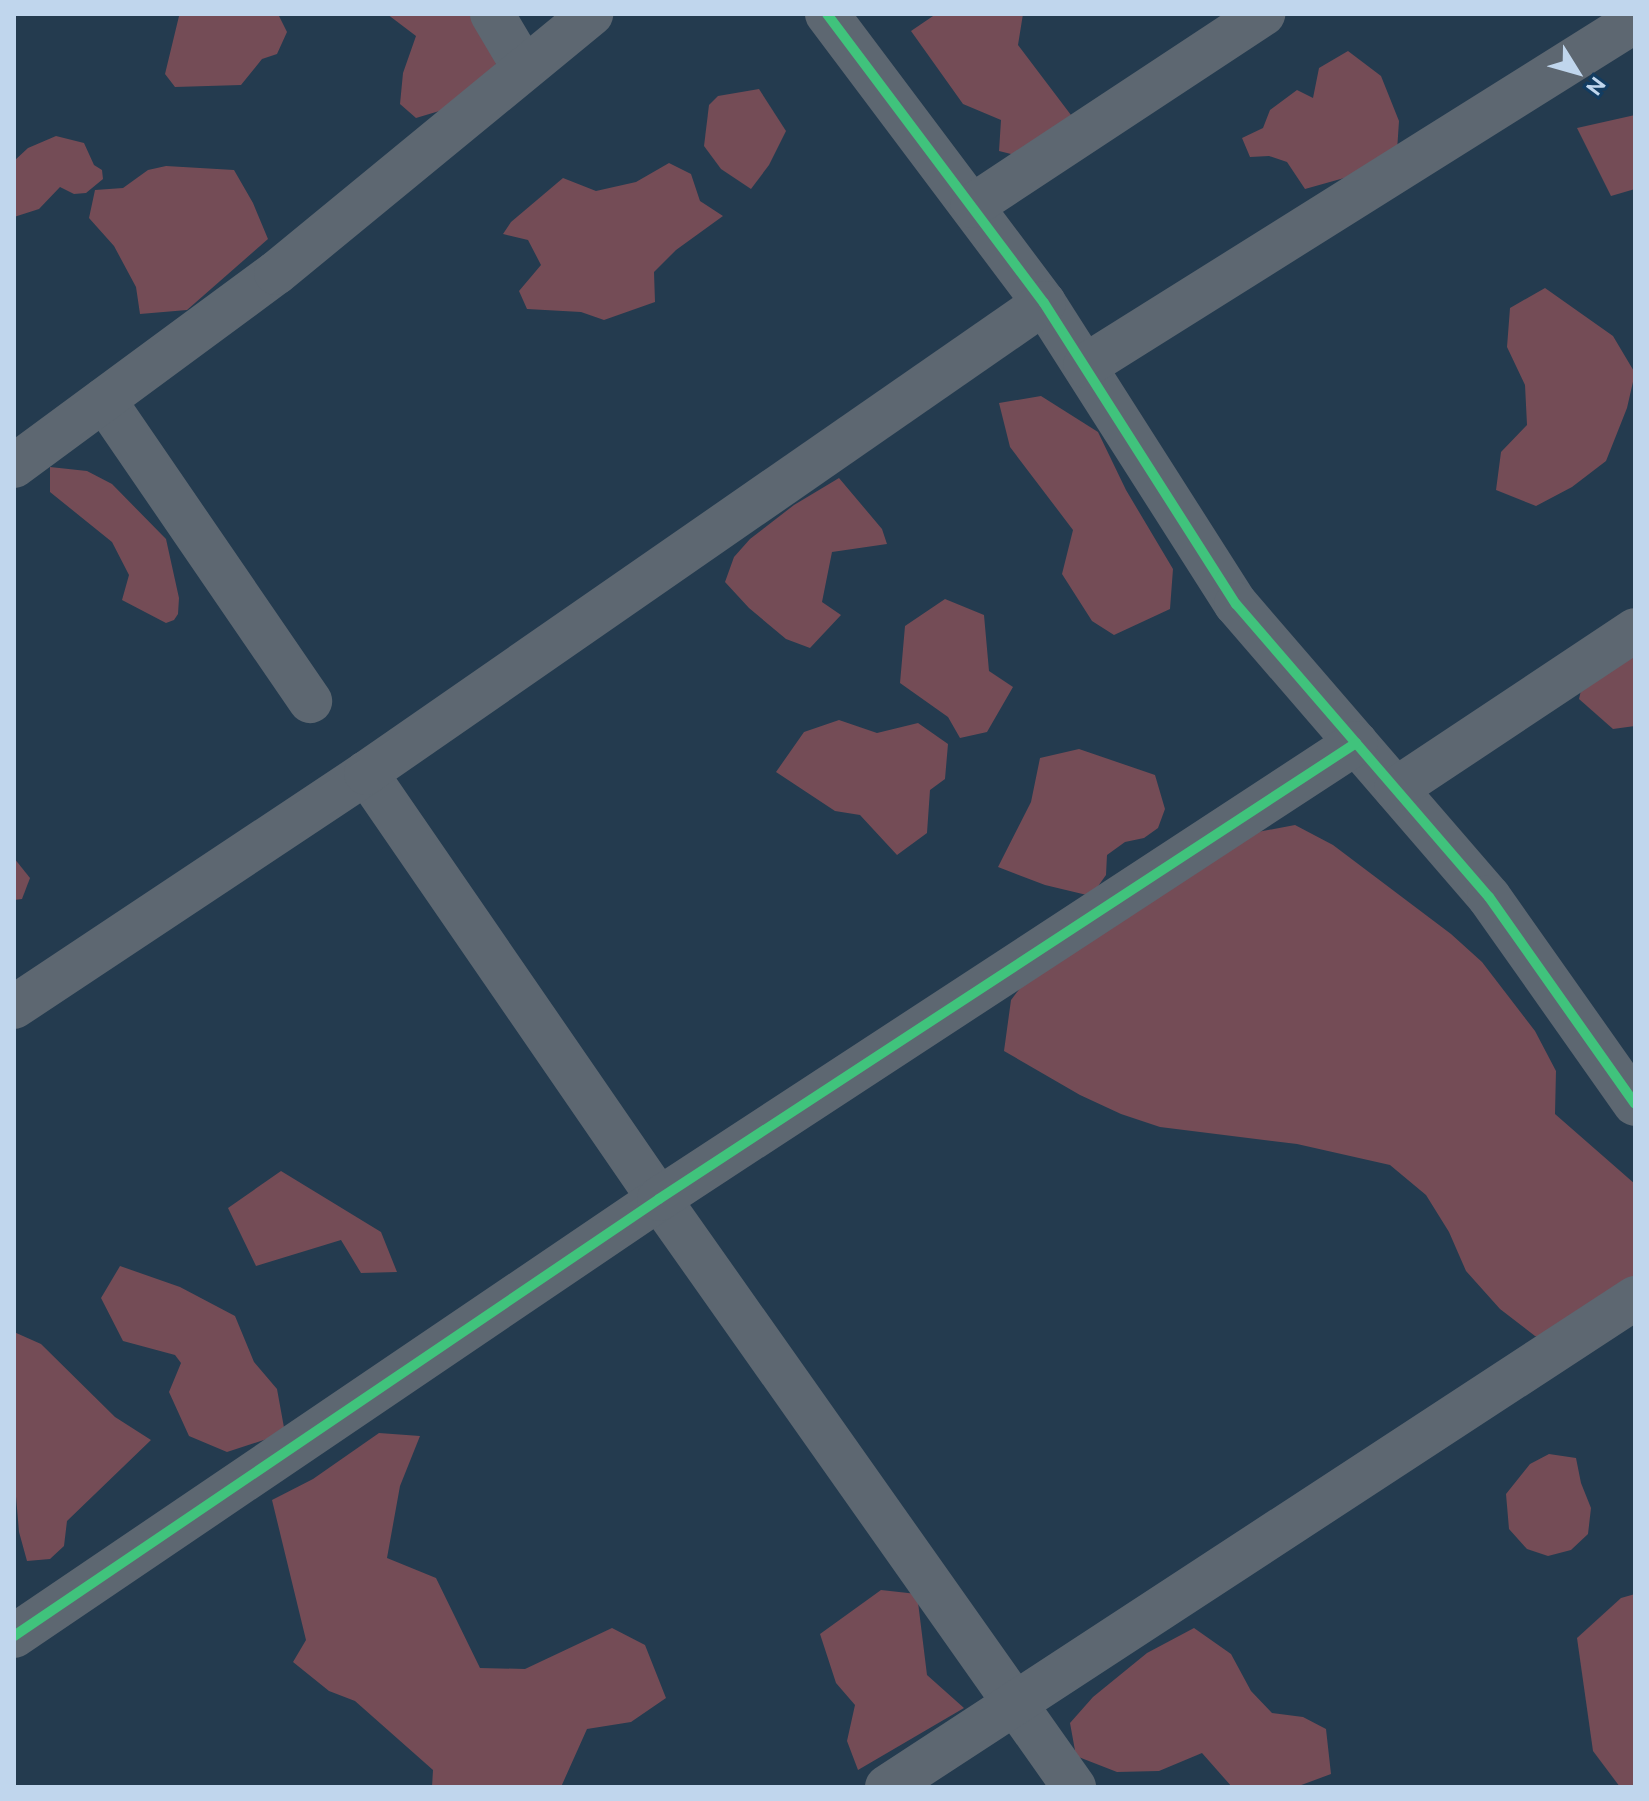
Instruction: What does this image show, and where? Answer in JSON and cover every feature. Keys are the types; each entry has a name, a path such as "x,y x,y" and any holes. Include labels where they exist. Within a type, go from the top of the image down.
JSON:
{"street":[{"path":"492,14 524,68"},
{"path":"14,466 276,273 591,14"},
{"path":"827,14 1044,303 1236,604 1489,897 1635,1104"},
{"path":"972,206 1263,14"},
{"path":"1085,366 1635,21"},
{"path":"14,1007 366,773 1044,303"},
{"path":"104,400 310,701"},
{"path":"1396,789 1635,630"},
{"path":"14,1636 659,1199 1356,743"},
{"path":"366,773 659,1199 1074,1787"},
{"path":"887,1787 1635,1298"}],"shaded area":[{"path":"278,14 287,32 277,54 262,59 241,85 175,87 165,74 179,16"},
{"path":"387,14 510,14 506,43 487,82 446,109 416,118 400,104 403,73 416,36"},
{"path":"936,14 1023,14 1018,45 1074,119 1027,158 999,151 1001,120 963,104 911,31"},
{"path":"1348,51 1381,76 1399,121 1397,151 1369,171 1305,189 1287,162 1269,156 1250,157 1242,138 1263,128 1270,110 1297,90 1313,98 1319,68"},
{"path":"759,89 786,131 769,165 751,189 721,169 704,146 709,105 718,96"},
{"path":"1635,115 1635,189 1611,196 1577,128"},
{"path":"56,136 84,143 94,165 102,170 103,179 86,193 74,194 60,187 39,209 14,217 14,161 28,148"},
{"path":"669,163 691,174 700,201 723,216 676,250 654,272 655,302 604,320 581,312 527,309 519,291 541,265 528,240 503,234 511,222 563,178 596,191 636,182"},
{"path":"166,166 234,170 253,203 268,239 187,310 140,314 136,287 114,246 89,218 95,190 123,188 148,170"},
{"path":"1545,288 1613,336 1635,373 1627,408 1606,461 1572,487 1536,506 1496,490 1501,452 1527,425 1525,385 1507,347 1510,308"},
{"path":"1041,396 1098,432 1126,490 1173,569 1170,609 1114,635 1092,621 1062,574 1073,530 1010,447 999,403"},
{"path":"50,467 87,471 112,484 166,539 179,598 178,614 174,620 166,623 122,600 129,575 112,542 50,492"},
{"path":"839,478 882,529 887,544 832,552 822,602 841,615 810,648 786,639 749,608 725,582 734,557 750,539 794,505"},
{"path":"945,599 984,615 989,671 1013,687 987,732 960,738 948,717 900,683 905,626"},
{"path":"1635,640 1635,726 1613,729 1579,699 1584,677"},
{"path":"839,720 877,733 918,723 948,744 945,779 930,790 927,833 897,855 860,815 835,811 776,772 804,732"},
{"path":"1079,749 1155,775 1165,809 1158,828 1144,838 1125,842 1107,855 1106,875 1091,896 1045,885 998,867 1031,802 1040,758"},
{"path":"1295,825 1333,845 1451,934 1482,962 1535,1031 1556,1071 1555,1114 1635,1184 1635,1316 1573,1347 1535,1336 1500,1309 1466,1271 1449,1232 1426,1195 1390,1165 1297,1144 1160,1127 1121,1114 1080,1095 1004,1051 1011,1000 1037,966 1247,834"},
{"path":"14,858 30,878 22,899 14,900"},
{"path":"281,1171 381,1232 397,1272 361,1273 341,1240 256,1266 228,1208"},
{"path":"120,1266 180,1287 235,1316 254,1362 277,1389 285,1433 227,1452 189,1436 169,1392 181,1363 175,1355 123,1341 101,1298"},
{"path":"14,1332 41,1344 115,1417 151,1440 67,1521 64,1546 50,1559 27,1561 19,1532 14,1473"},
{"path":"379,1433 420,1436 400,1486 387,1558 436,1578 480,1668 525,1669 612,1628 645,1645 666,1698 631,1722 587,1729 561,1787 432,1787 433,1770 355,1701 329,1691 293,1662 306,1640 272,1500 313,1479"},
{"path":"1549,1454 1576,1458 1591,1508 1588,1534 1571,1550 1548,1556 1527,1549 1509,1529 1506,1494 1530,1464"},
{"path":"881,1590 917,1594 927,1675 964,1708 858,1770 847,1741 855,1705 836,1683 820,1634"},
{"path":"1635,1594 1635,1787 1620,1787 1593,1751 1577,1638 1621,1598"},
{"path":"1194,1628 1231,1654 1251,1691 1272,1713 1303,1717 1326,1729 1331,1774 1296,1787 1232,1787 1202,1753 1159,1771 1117,1772 1076,1756 1070,1723 1093,1697 1147,1653"}],"cycle path":[{"path":"827,14 1044,303 1236,604 1489,897 1635,1104"},
{"path":"14,1636 659,1199 1356,743"}]}
